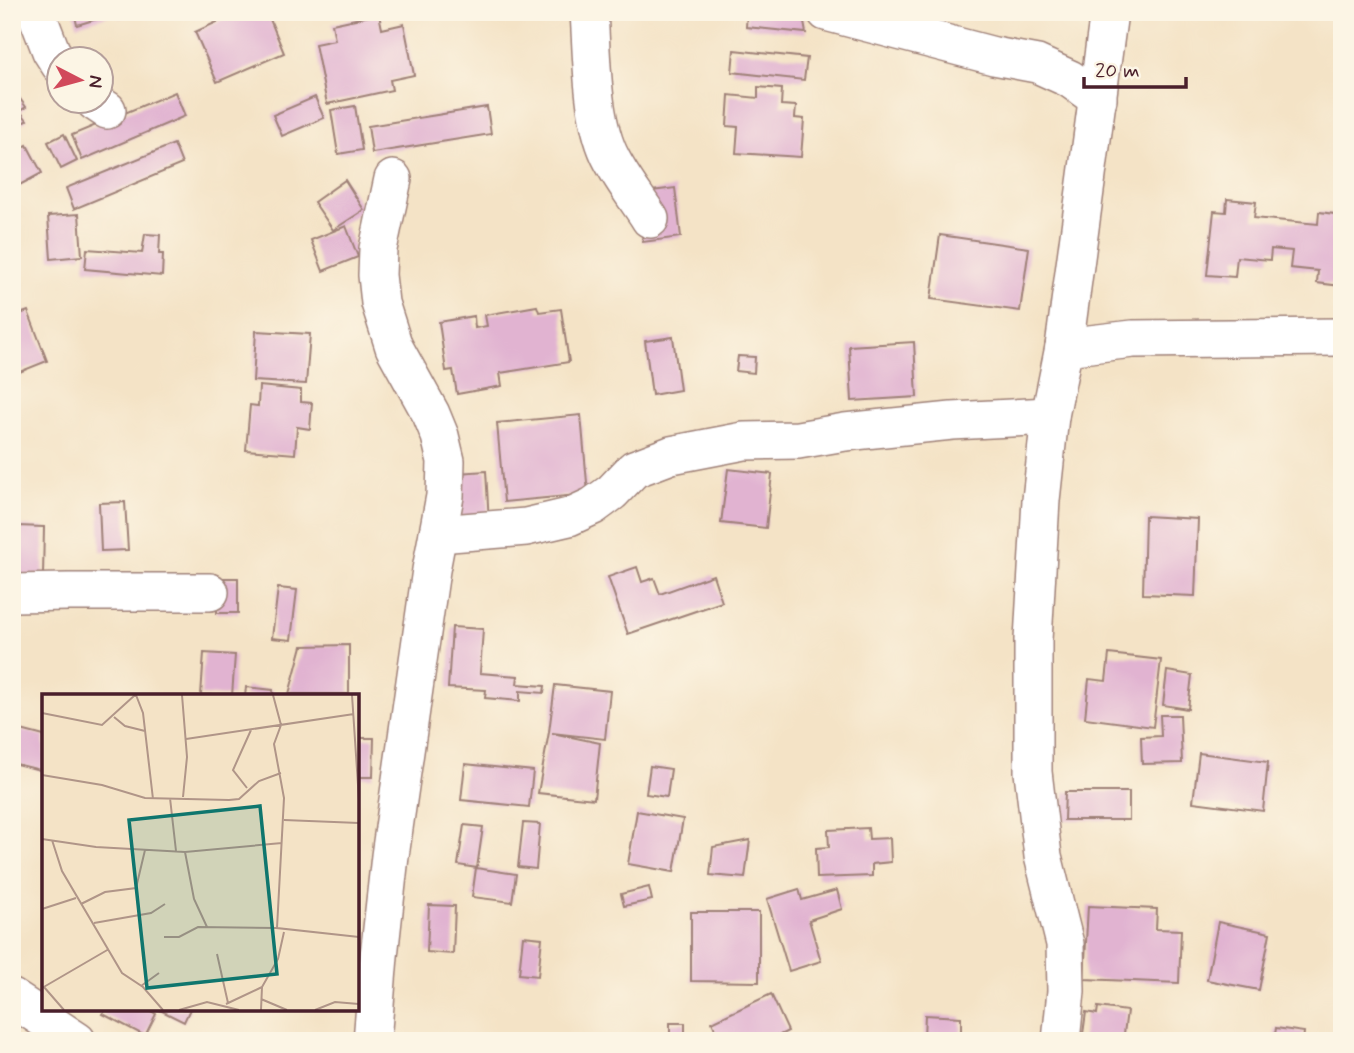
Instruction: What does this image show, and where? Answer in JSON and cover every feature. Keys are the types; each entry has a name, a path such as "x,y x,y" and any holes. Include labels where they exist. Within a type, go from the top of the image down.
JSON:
{"street":[{"path":"36,12 49,46"},
{"path":"589,12 595,96 601,134 611,160 650,219"},
{"path":"825,12 993,56 1037,64 1070,79 1098,99"},
{"path":"1061,1041 1066,991 1065,944 1043,856 1033,772 1033,640 1041,500 1050,416 1064,347 1110,12"},
{"path":"372,1041 390,856 445,496 446,461 431,414 394,347 380,303 378,248 393,179"},
{"path":"1064,347 1133,339 1342,337"},
{"path":"438,534 526,527 569,517 593,506 612,492 634,469 671,455 744,441 797,440 845,432 952,421 1050,416"},
{"path":"12,593 210,592"},
{"path":"12,998 77,1041"}],"building":[{"path":"74,12 136,13 119,18 117,13 77,25"},
{"path":"239,12 267,12 284,53 217,82 195,32"},
{"path":"747,12 802,12 806,33 746,27"},
{"path":"379,14 382,29 404,24 414,75 390,80 392,90 327,104 315,44 335,40 332,24"},
{"path":"734,50 807,58 804,80 732,72"},
{"path":"758,87 782,89 781,105 796,106 795,118 804,119 801,157 736,153 738,127 727,126 729,95 758,98"},
{"path":"12,88 26,107 20,111 27,120 12,130"},
{"path":"175,92 185,116 82,160 72,135"},
{"path":"315,97 324,118 282,136 273,115"},
{"path":"355,106 362,150 338,154 331,110"},
{"path":"487,107 491,134 372,153 368,126"},
{"path":"64,134 77,161 61,169 48,142"},
{"path":"174,144 182,164 74,209 66,188"},
{"path":"27,145 42,173 12,189 12,154"},
{"path":"345,180 364,210 333,230 314,202"},
{"path":"675,188 681,237 643,242 640,223 652,191"},
{"path":"1227,199 1256,202 1254,218 1318,224 1319,212 1342,215 1342,286 1317,283 1318,271 1290,268 1292,251 1271,249 1270,260 1237,257 1235,277 1207,275 1214,211 1226,212"},
{"path":"79,214 82,256 51,259 48,216"},
{"path":"346,226 358,257 323,271 311,240"},
{"path":"145,234 160,235 162,276 85,269 87,249 142,253"},
{"path":"940,235 1029,248 1020,311 931,299"},
{"path":"537,306 539,312 561,309 569,362 500,373 502,386 457,394 453,370 446,371 439,322 474,316 475,328 487,326 485,315"},
{"path":"28,311 47,361 12,375 12,317"},
{"path":"256,331 310,334 306,384 253,381"},
{"path":"673,337 680,390 652,395 645,341"},
{"path":"914,342 917,397 852,401 849,346"},
{"path":"738,356 755,357 754,373 736,371"},
{"path":"259,386 301,390 301,402 312,403 310,429 297,427 295,454 246,450 250,405 258,406"},
{"path":"581,415 588,494 504,502 497,423"},
{"path":"728,469 772,474 766,528 721,523"},
{"path":"486,471 489,522 462,524 458,473"},
{"path":"125,502 128,550 101,551 99,503"},
{"path":"1145,516 1198,519 1195,596 1143,594"},
{"path":"17,526 44,527 43,576 16,575"},
{"path":"637,567 642,582 654,578 660,594 713,575 722,602 628,634 608,577"},
{"path":"217,578 238,578 238,613 217,613"},
{"path":"278,588 297,590 291,640 272,638"},
{"path":"452,627 483,629 480,673 518,676 517,684 545,686 544,693 520,691 520,701 485,698 486,690 448,688"},
{"path":"349,645 349,694 289,694 302,646"},
{"path":"204,653 235,655 232,694 201,694"},
{"path":"1109,654 1161,660 1153,727 1085,718 1089,679 1106,681"},
{"path":"1167,671 1192,675 1188,709 1163,705"},
{"path":"555,685 610,691 605,739 552,733 600,743 594,799 538,793"},
{"path":"246,687 273,690 273,694 245,694"},
{"path":"1160,715 1180,715 1182,763 1142,764 1141,737 1161,736"},
{"path":"21,730 42,735 42,770 12,763"},
{"path":"359,738 374,738 373,777 359,777"},
{"path":"1199,753 1268,762 1263,811 1193,802"},
{"path":"465,764 533,771 529,807 461,800"},
{"path":"650,766 671,769 667,797 646,794"},
{"path":"1065,792 1129,792 1129,820 1064,820"},
{"path":"637,811 683,819 674,872 628,864"},
{"path":"523,823 540,824 536,869 518,867"},
{"path":"464,825 483,827 477,868 458,865"},
{"path":"868,828 869,839 890,838 891,862 872,864 872,876 817,878 816,848 829,847 828,830"},
{"path":"750,840 745,878 710,875 713,847"},
{"path":"476,868 516,874 512,902 472,897"},
{"path":"649,887 652,900 624,906 621,894"},
{"path":"799,889 802,900 837,890 842,909 809,920 821,961 789,971 767,899"},
{"path":"429,905 455,906 453,954 427,952"},
{"path":"1088,906 1157,909 1156,929 1181,930 1179,983 1084,979"},
{"path":"691,912 759,912 759,982 691,981"},
{"path":"1218,922 1270,933 1259,990 1207,980"},
{"path":"523,936 542,938 538,976 519,974"},
{"path":"771,994 788,1031 768,1041 720,1041 712,1022"},
{"path":"1098,1007 1127,1011 1123,1041 1082,1041 1086,1012 1097,1014"},
{"path":"105,1011 151,1011 156,1014 145,1036 103,1014"},
{"path":"162,1011 189,1011 184,1022"},
{"path":"925,1015 961,1017 961,1039 924,1037"},
{"path":"670,1023 685,1023 685,1040 670,1040"},
{"path":"1276,1028 1304,1032 1303,1041 1274,1041"}]}
